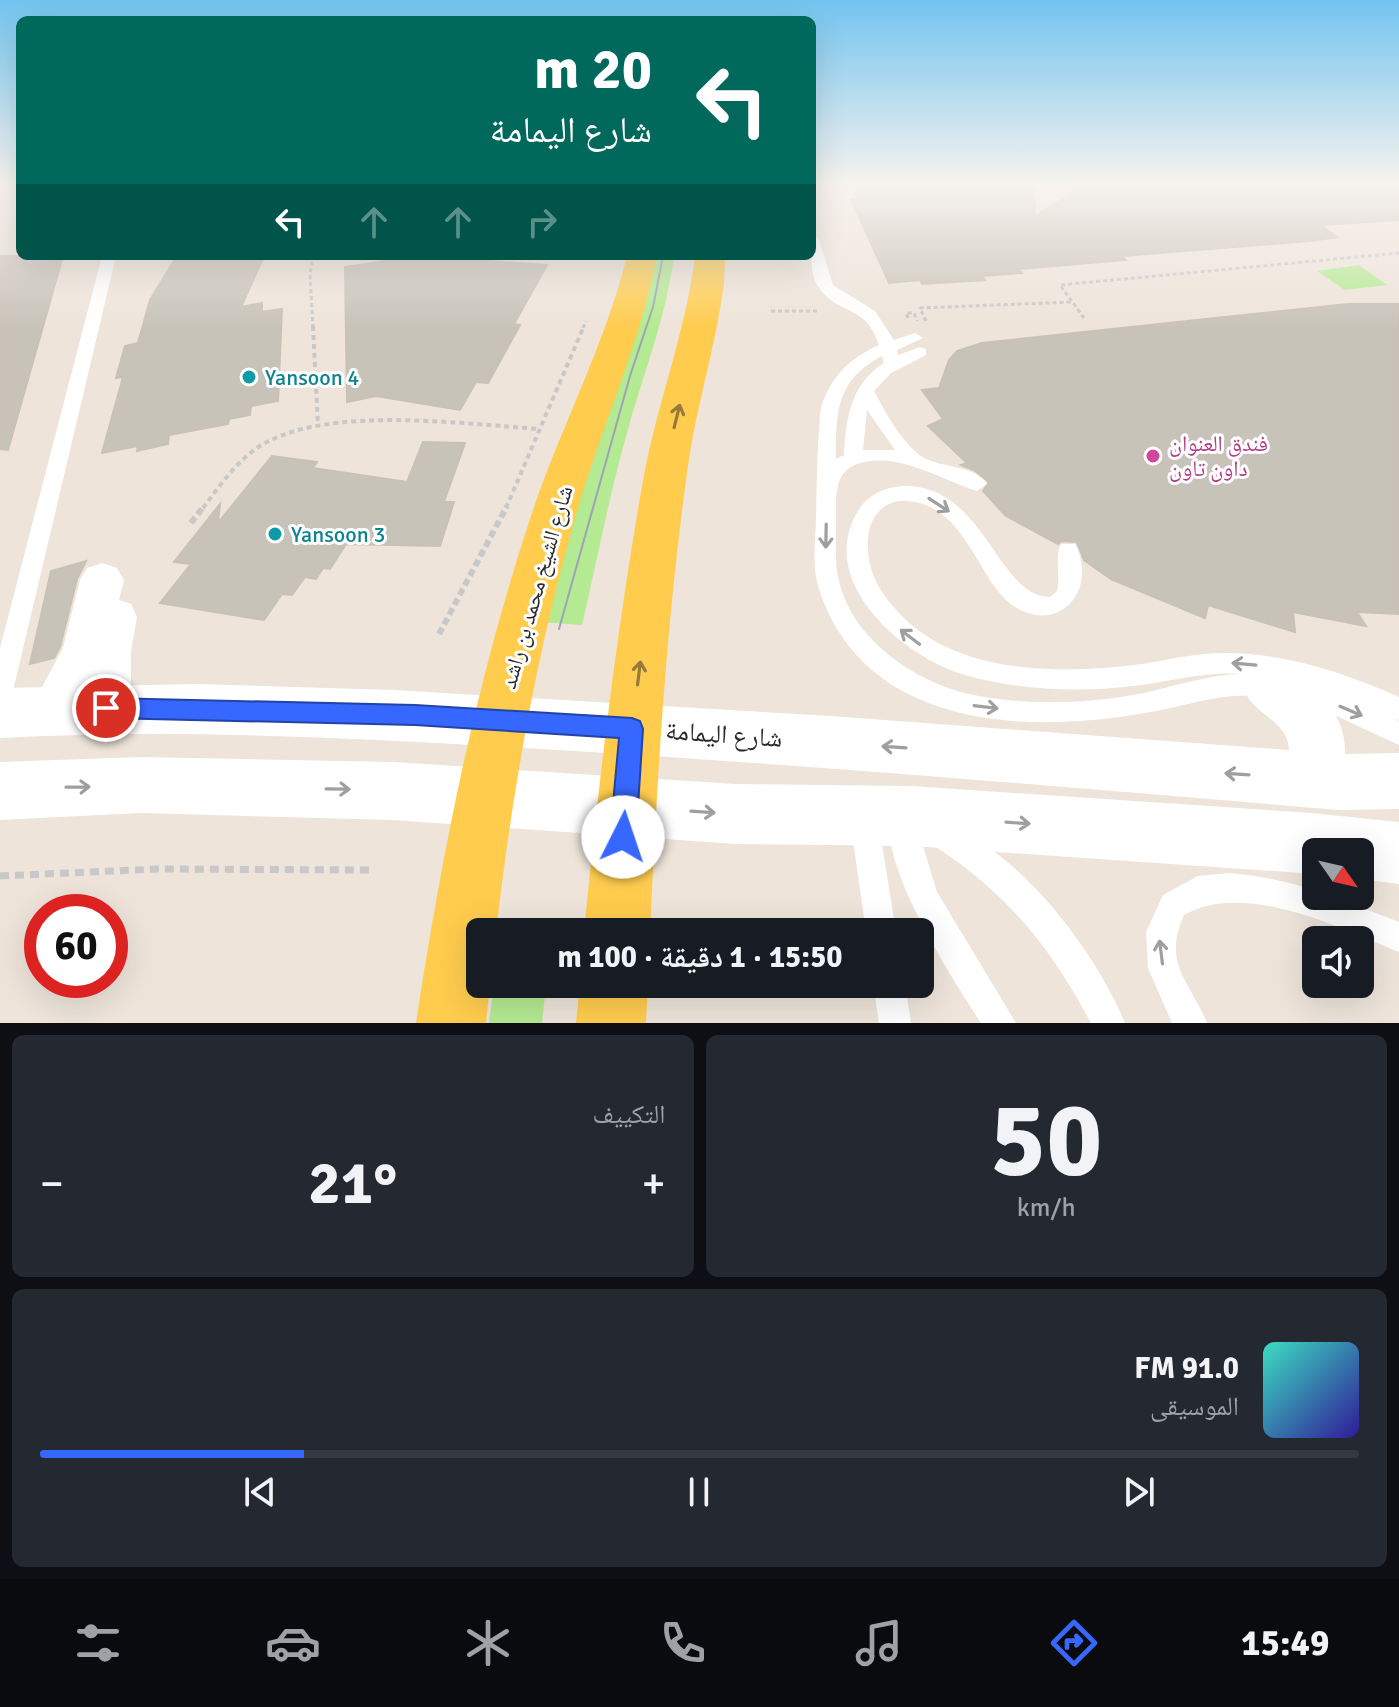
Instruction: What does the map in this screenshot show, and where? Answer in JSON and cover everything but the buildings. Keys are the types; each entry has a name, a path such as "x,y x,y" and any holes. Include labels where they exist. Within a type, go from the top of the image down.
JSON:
{"main road":[{"name":"شارع الشيخ محمد بن راشد","path":"451,1023 463,923 519,635 552,518 625,316 641,260"},
{"path":"618,918 632,729 671,440 704,310 710,260"},
{"path":"611,1023 613,998"}],"street":[{"path":"81,709 85,652 113,577"},
{"path":"1269,685 1305,715 1315,733 1318,751 1314,766 1303,779"},
{"name":"شارع اليمامة","path":"0,713 81,709 415,715 1303,779 1399,781"},
{"path":"0,791 141,785 487,796 736,814 892,816 1311,843 1399,853"}],"lane":[{"path":"816,253 826,287 874,317 887,336 891,355"},
{"path":"0,695 108,260"},
{"path":"918,345 854,365 832,394 827,417 825,565 829,588 855,637 878,659 905,679 937,695 970,705 1006,710 1094,709 1135,705 1212,685 1269,685 1335,704 1399,733"},
{"path":"853,459 854,434 864,389 891,355"},
{"path":"864,389 883,423 912,459"},
{"path":"827,485 832,474 853,459 872,456 912,459 977,484"},
{"path":"1068,550 1071,580 1065,599 1057,605 1032,605 1010,590 978,540 946,509 931,499 913,494 895,494 879,499 869,509 859,532 857,560 874,600 909,637 932,652 987,672 1015,676 1123,677 1194,664 1264,666 1339,684 1399,709"},
{"path":"882,918 892,816"},
{"path":"892,816 925,904 1000,1023"},
{"path":"892,816 991,866 1022,893 1050,925 1075,962 1109,1023"},
{"path":"1191,1023 1166,979 1158,945 1163,918 1178,898 1201,888 1230,888 1300,899 1399,937"},
{"path":"891,998 895,1023"}],"path":[{"path":"1084,318 1060,285 1399,253"},
{"path":"312,260 310,274 318,425"},
{"path":"920,308 1072,302"},
{"path":"439,634 511,499 591,308"},
{"path":"191,523 252,452 283,434 318,425 405,423 540,429"},
{"path":"0,876 158,869 369,870"}],"green space":[{"path":"651,260 673,260 660,324 621,457 582,625 540,622"},
{"path":"1359,265 1387,285 1345,290 1317,271"},
{"path":"492,998 545,998 542,1023 489,1023"}],"tram line":[{"path":"559,629 630,376 653,307 662,260"}],"place":[{"name":"Yansoon 4","path":"249,377"},
{"name":"فندق العنوان داون تاون","path":"1153,456"},
{"name":"Yansoon 3","path":"275,534"}],"route":[{"path":"106,708 415,715 632,729 623,837"}]}
